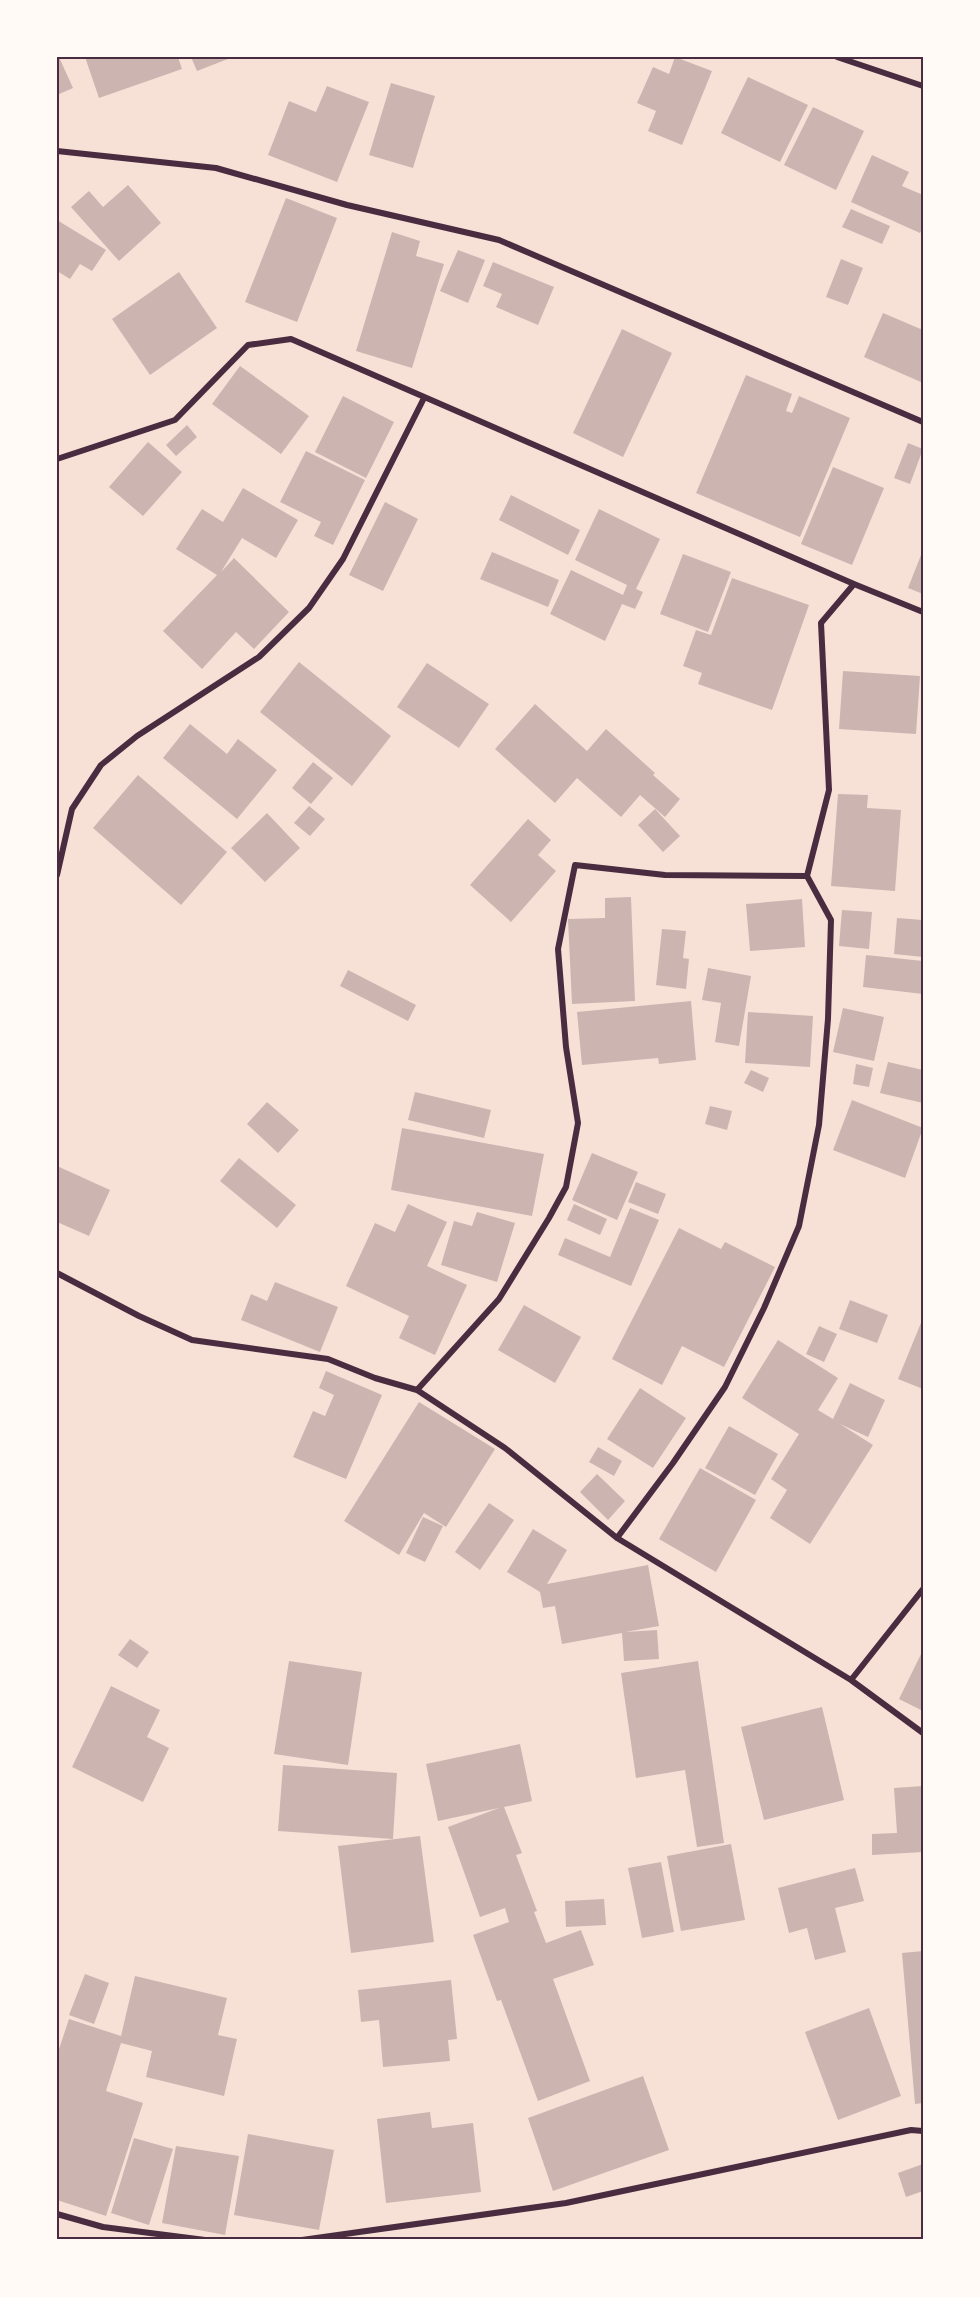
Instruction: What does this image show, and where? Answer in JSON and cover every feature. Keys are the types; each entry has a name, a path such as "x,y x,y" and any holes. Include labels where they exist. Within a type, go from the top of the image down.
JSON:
{"street":[{"path":"837,57 923,86"},
{"path":"57,152 216,168 347,205 499,240 923,422"},
{"path":"57,459 175,420 248,345 291,339 923,612"},
{"path":"57,875 72,809 101,765 137,736 259,657 309,608 343,559 424,398"},
{"path":"617,1538 674,1463 724,1387 764,1308 799,1226 819,1125 828,1019 831,920 807,876 829,790 821,623 854,584"},
{"path":"417,1390 499,1299 566,1187 578,1122 566,1047 558,949 575,865 665,875 807,876"},
{"path":"57,1273 139,1316 192,1340 328,1359 375,1378 417,1390 505,1448 617,1538 851,1680 923,1733"},
{"path":"851,1680 923,1589"},
{"path":"302,2240 566,2203 911,2130 923,2131"},
{"path":"57,2214 103,2227 205,2240"}],"building":[{"path":"57,57 73,88 57,95"},
{"path":"85,57 178,57 182,69 99,98"},
{"path":"191,57 233,57 197,71"},
{"path":"675,57 712,71 682,145 648,131 656,111 637,103 653,67 669,74"},
{"path":"748,77 808,105 780,162 721,133"},
{"path":"391,83 435,96 413,168 369,155"},
{"path":"327,86 369,102 337,182 268,155 289,101 316,112"},
{"path":"813,107 864,131 836,190 784,165"},
{"path":"872,155 909,172 902,186 923,195 923,227 920,233 851,202"},
{"path":"128,185 161,223 119,261 71,207 89,191 103,207"},
{"path":"286,198 337,218 297,322 245,302"},
{"path":"851,209 890,226 882,244 842,227"},
{"path":"57,220 106,250 92,271 80,264 70,279 57,271"},
{"path":"392,232 420,241 416,256 444,264 412,368 356,351"},
{"path":"458,250 485,260 468,303 440,291"},
{"path":"841,259 863,268 848,305 826,297"},
{"path":"493,262 554,287 538,325 496,307 502,294 483,286"},
{"path":"179,272 217,328 150,375 112,319"},
{"path":"883,313 923,330 923,383 864,357"},
{"path":"622,329 672,353 623,457 573,433"},
{"path":"240,366 309,416 281,454 212,404"},
{"path":"746,375 792,394 786,411 792,413 799,396 850,418 800,537 696,493"},
{"path":"343,396 394,422 366,478 315,452"},
{"path":"187,425 197,437 176,456 166,445"},
{"path":"148,442 182,472 143,516 109,487"},
{"path":"908,443 923,449 910,484 894,478"},
{"path":"306,451 365,480 333,545 314,536 321,522 280,502"},
{"path":"833,467 884,488 852,565 801,544"},
{"path":"243,488 298,520 276,558 242,538 221,572 234,558 289,612 254,649 236,632 202,669 163,631 217,575 176,549 202,509 223,522"},
{"path":"511,495 580,530 568,555 499,520"},
{"path":"385,502 418,519 383,591 349,575"},
{"path":"599,509 660,539 636,589 643,592 635,609 622,604 605,641 550,614 571,570 623,595 627,585 575,560"},
{"path":"923,550 923,594 908,588"},
{"path":"492,552 559,580 548,607 480,579"},
{"path":"683,554 731,572 708,632 660,614"},
{"path":"732,578 809,605 772,710 698,684 702,673 683,666 696,630 711,635"},
{"path":"299,662 391,736 352,786 260,712"},
{"path":"427,663 489,704 459,748 397,707"},
{"path":"843,671 920,676 916,734 839,729"},
{"path":"535,704 587,751 606,729 680,799 665,817 640,795 621,817 577,778 555,803 495,749"},
{"path":"190,724 227,754 238,739 277,770 237,819 163,758"},
{"path":"313,762 333,778 311,804 292,788"},
{"path":"138,775 227,852 181,905 93,828"},
{"path":"838,794 868,795 867,808 901,810 895,891 831,886"},
{"path":"309,806 325,819 310,836 294,823"},
{"path":"655,809 680,836 663,852 638,825"},
{"path":"267,813 300,848 265,882 231,848"},
{"path":"528,819 551,840 538,855 556,871 511,922 470,885"},
{"path":"631,897 635,1001 572,1004 568,919 605,918 605,898"},
{"path":"802,899 805,947 750,951 746,904"},
{"path":"842,910 872,912 869,949 839,946"},
{"path":"897,918 923,920 923,957 894,954"},
{"path":"662,929 686,931 683,958 689,959 686,989 656,985"},
{"path":"866,955 923,961 923,994 863,987"},
{"path":"708,968 751,976 739,1046 715,1042 721,1003 702,1000"},
{"path":"348,970 416,1005 408,1021 340,986"},
{"path":"691,1001 696,1060 659,1064 658,1058 582,1065 577,1012"},
{"path":"843,1008 884,1017 874,1061 833,1052"},
{"path":"748,1012 813,1016 810,1067 745,1063"},
{"path":"888,1062 923,1070 923,1103 880,1093"},
{"path":"856,1064 873,1068 869,1087 853,1084"},
{"path":"751,1070 769,1078 763,1092 744,1083"},
{"path":"415,1092 491,1110 484,1138 408,1120"},
{"path":"852,1100 923,1128 905,1178 833,1150"},
{"path":"267,1102 299,1130 278,1153 247,1124"},
{"path":"710,1106 732,1111 727,1130 705,1124"},
{"path":"402,1128 544,1154 532,1216 391,1190"},
{"path":"592,1153 638,1172 617,1220 572,1200"},
{"path":"239,1158 296,1205 277,1228 220,1181"},
{"path":"57,1166 110,1190 89,1236 57,1222"},
{"path":"636,1182 666,1194 658,1214 628,1202"},
{"path":"408,1204 447,1222 427,1266 467,1285 435,1355 399,1338 409,1316 346,1286 375,1223 395,1232"},
{"path":"574,1204 607,1219 600,1235 567,1220"},
{"path":"630,1208 659,1220 631,1286 558,1255 565,1238 610,1257"},
{"path":"477,1212 515,1223 497,1282 441,1265 454,1221 472,1226"},
{"path":"679,1228 721,1249 725,1242 775,1267 724,1367 682,1346 662,1385 612,1359"},
{"path":"275,1282 338,1307 320,1352 241,1320 251,1294 267,1301"},
{"path":"850,1300 888,1315 877,1343 839,1329"},
{"path":"524,1305 581,1337 555,1383 498,1350"},
{"path":"923,1318 923,1389 898,1379"},
{"path":"819,1326 837,1334 824,1362 806,1354"},
{"path":"778,1340 838,1378 818,1410 833,1419 850,1383 885,1400 868,1437 840,1424 873,1445 810,1544 770,1518 787,1490 771,1479 799,1434 742,1398"},
{"path":"326,1371 382,1395 346,1479 293,1457 313,1411 325,1416 334,1395 319,1388"},
{"path":"640,1388 686,1418 653,1468 607,1439"},
{"path":"419,1402 495,1449 446,1527 424,1513 399,1555 344,1521"},
{"path":"729,1426 778,1454 755,1495 705,1468"},
{"path":"598,1447 622,1461 614,1476 589,1462"},
{"path":"700,1468 756,1500 716,1572 659,1539"},
{"path":"597,1474 625,1501 608,1520 580,1492"},
{"path":"489,1503 514,1520 480,1570 455,1552"},
{"path":"423,1517 443,1526 425,1562 406,1553"},
{"path":"533,1529 567,1550 547,1584 648,1565 659,1626 625,1632 657,1630 659,1659 624,1661 622,1633 562,1644 555,1606 543,1608 540,1592 507,1572"},
{"path":"130,1639 149,1652 137,1668 118,1655"},
{"path":"923,1650 923,1711 899,1699"},
{"path":"289,1661 362,1672 348,1765 274,1754"},
{"path":"698,1661 724,1843 697,1847 685,1770 636,1778 621,1673"},
{"path":"111,1686 160,1710 147,1737 169,1748 143,1802 72,1767"},
{"path":"822,1707 844,1800 764,1820 741,1727"},
{"path":"520,1744 532,1801 504,1807 522,1853 516,1855 537,1911 534,1912 546,1943 581,1930 594,1965 553,1979 590,2081 538,2101 501,2000 497,2001 473,1935 509,1922 505,1908 480,1917 448,1827 499,1808 438,1821 426,1764"},
{"path":"283,1765 397,1773 393,1839 278,1831"},
{"path":"923,1786 923,1852 872,1855 872,1834 897,1833 894,1788"},
{"path":"420,1836 434,1942 351,1953 338,1846"},
{"path":"731,1844 745,1920 681,1931 667,1856"},
{"path":"661,1862 674,1932 642,1938 628,1868"},
{"path":"855,1868 864,1901 835,1908 846,1952 815,1960 807,1928 789,1933 778,1888"},
{"path":"604,1899 606,1925 566,1927 565,1901"},
{"path":"923,1951 923,2103 915,2104 902,1953"},
{"path":"85,1974 109,1983 94,2024 69,2015"},
{"path":"135,1976 227,1998 218,2035 237,2039 224,2096 146,2077 152,2051 121,2043 106,2091 143,2103 106,2216 57,2200 57,2055 69,2019 121,2036"},
{"path":"451,1980 457,2039 448,2040 450,2061 383,2067 379,2020 361,2022 358,1990"},
{"path":"869,2008 901,2096 838,2120 805,2032"},
{"path":"643,2076 669,2150 553,2191 528,2118"},
{"path":"430,2112 432,2128 473,2123 481,2192 386,2203 377,2119"},
{"path":"248,2134 334,2150 319,2230 234,2215"},
{"path":"134,2138 173,2149 149,2225 111,2213"},
{"path":"176,2146 239,2156 225,2235 162,2223"},
{"path":"923,2164 923,2191 906,2197 898,2173"}]}
